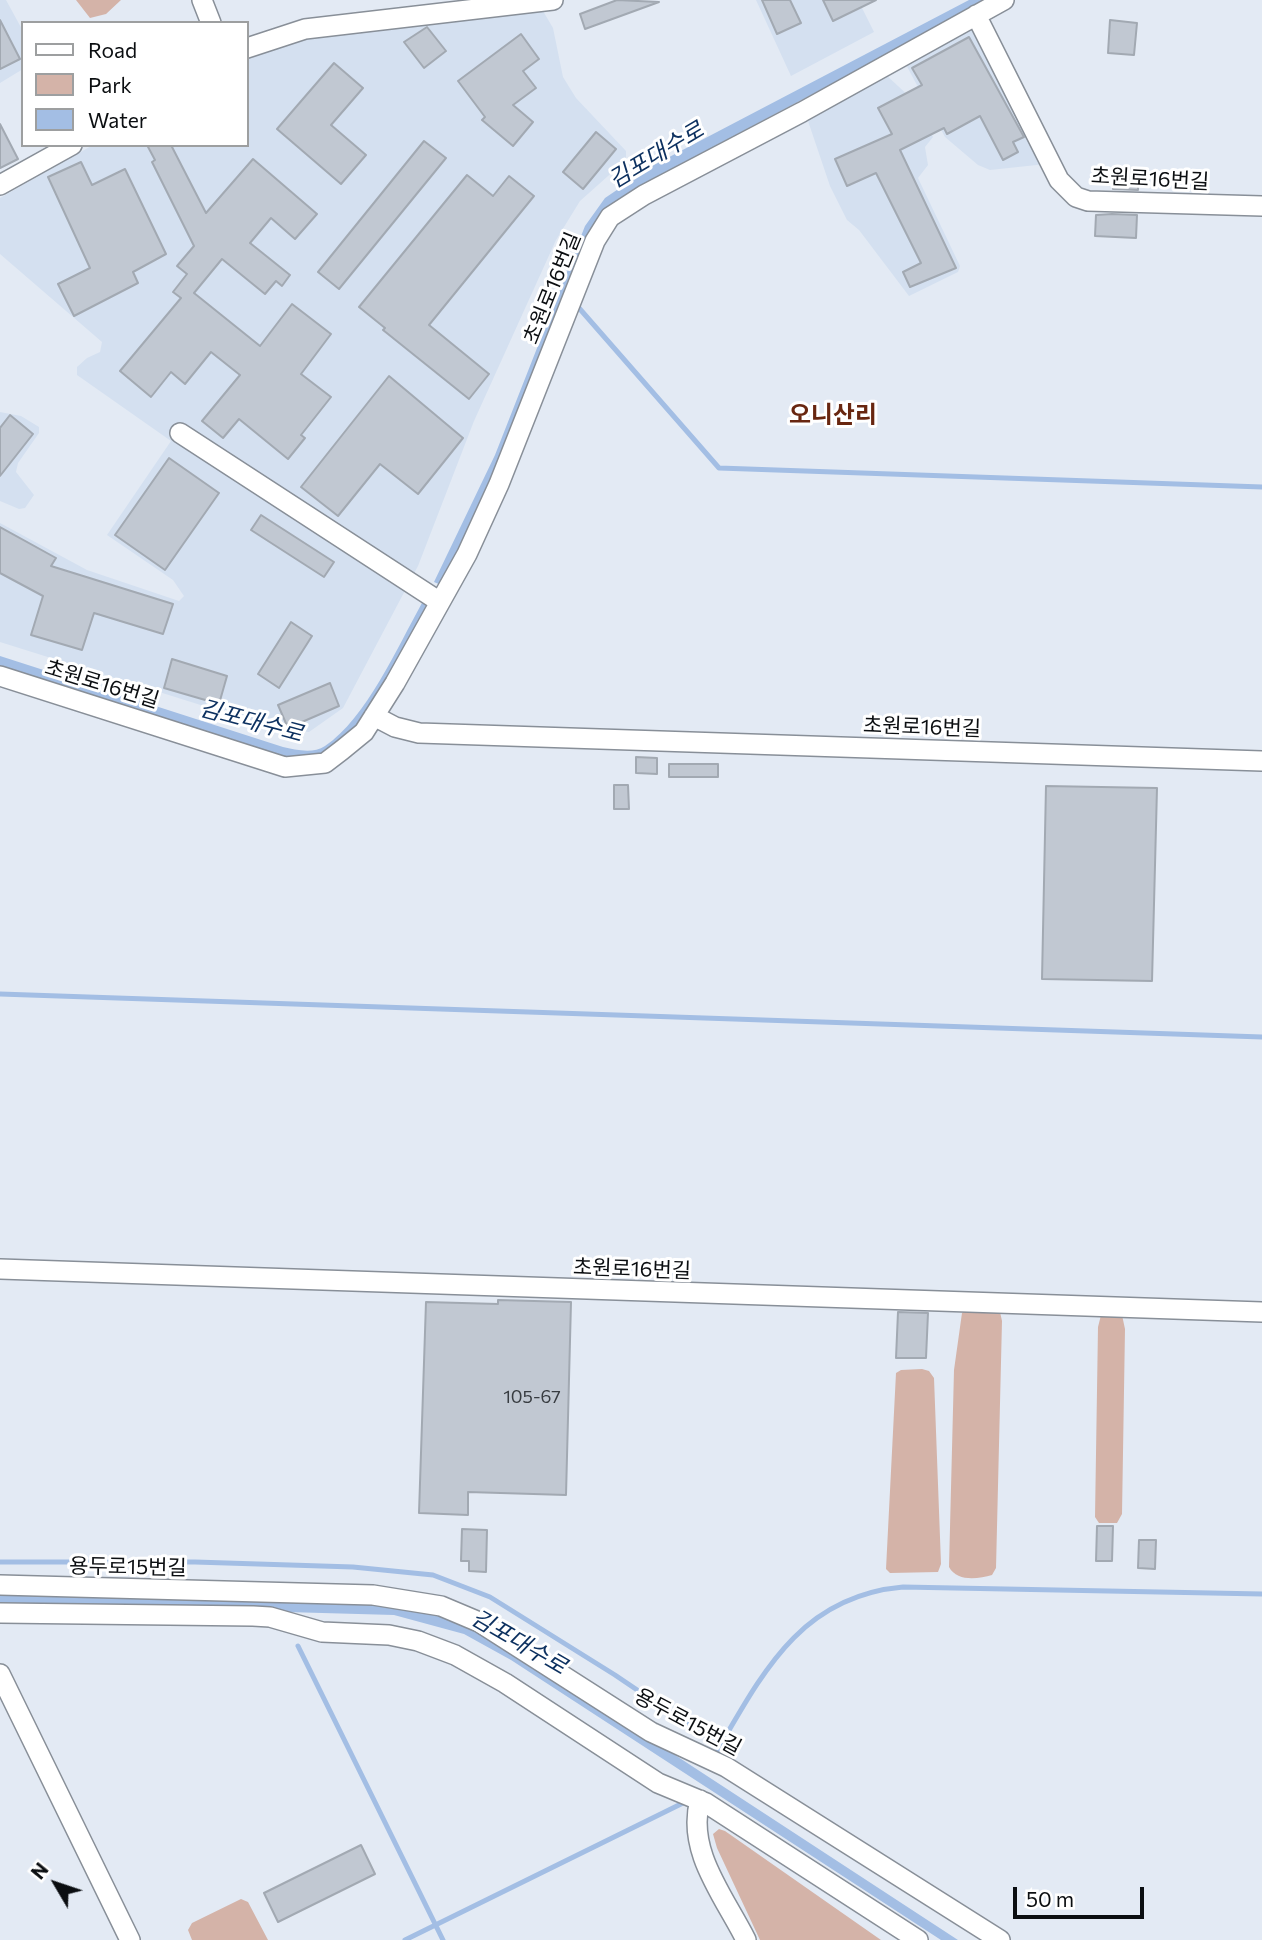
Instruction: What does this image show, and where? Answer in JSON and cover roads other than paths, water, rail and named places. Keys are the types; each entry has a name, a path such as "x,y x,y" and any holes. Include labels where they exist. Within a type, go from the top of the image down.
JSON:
{"street":[{"path":"202,0 210,21"},
{"path":"248,48 305,29 553,0"},
{"name":"초원로16번길","path":"0,676 285,767 325,763 364,732 467,554 499,484 595,241 610,217 676,177 802,112 1004,0"},
{"name":"초원로16번길","path":"976,15 1059,180 1076,197 1088,201 1262,206"},
{"path":"0,185 68,147"},
{"path":"180,433 440,603"},
{"name":"초원로16번길","path":"374,716 395,727 419,733 1262,761"},
{"name":"초원로16번길","path":"0,1269 1262,1312"},
{"name":"용두로15번길","path":"0,1585 373,1595 416,1600 451,1610 511,1639 651,1732 726,1767 1000,1940"},
{"path":"0,1613 270,1617 322,1632 389,1635 418,1641 474,1664 634,1770 657,1783 701,1800 918,1940"},
{"path":"0,1674 130,1940"},
{"path":"701,1800 696,1816 697,1842 746,1940"}],"water":[{"path":"969,0 990,0 643,184 605,212 495,477 441,585 434,582 495,455 585,226 605,198 654,165"},
{"path":"422,603 430,607 361,724 328,755 294,760 0,667 0,656 283,747 315,750 340,734 354,718 392,660"},
{"path":"0,1593 377,1601 459,1619 597,1704 958,1940 941,1940 511,1660 464,1634 394,1615 0,1604"}],"waterway":[{"path":"579,308 719,468 1262,487"},
{"path":"0,994 1262,1037"},
{"name":"김포대수로","path":"0,1562 195,1562 353,1567 433,1575 490,1597 615,1675 720,1746"},
{"path":"717,1751 751,1693 789,1643 811,1622 837,1605 868,1593 903,1587 1262,1594"},
{"path":"298,1646 443,1940"},
{"path":"405,1940 683,1803"}],"district":[{"name":"오니산리","path":"833,415"}]}
